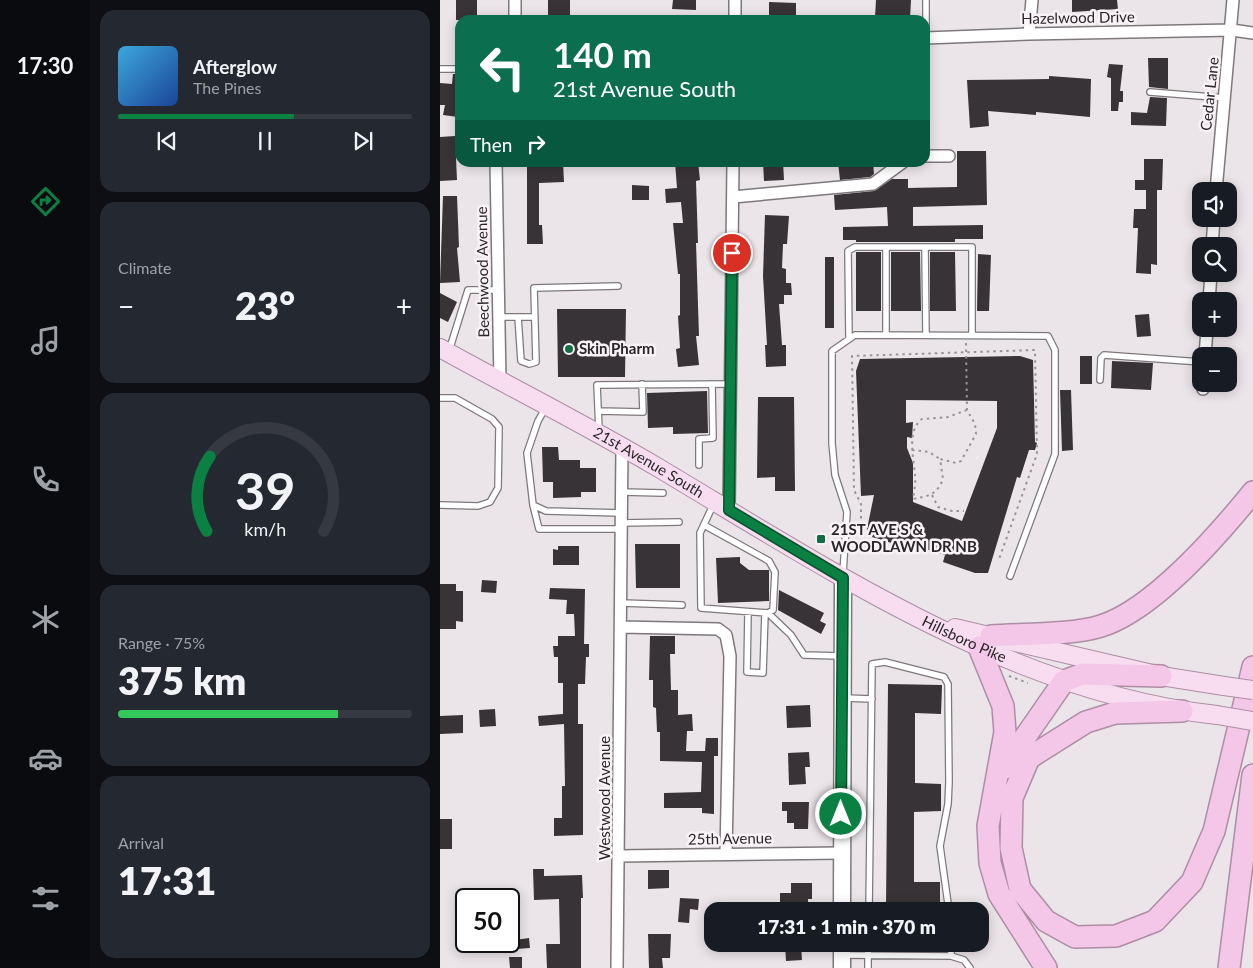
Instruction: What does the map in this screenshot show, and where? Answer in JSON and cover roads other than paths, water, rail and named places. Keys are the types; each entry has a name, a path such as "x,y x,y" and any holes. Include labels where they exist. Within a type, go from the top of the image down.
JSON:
{"highway":[{"path":"1046,968 999,894 990,863 988,826 1005,732 1003,706 985,642 1088,628 1116,621 1136,609 1198,556 1253,492"},
{"path":"1182,711 1115,713 1086,722 1028,758 1012,798 1011,848 1020,889 1046,921 1075,937 1116,936 1155,921 1192,882 1214,832 1253,667"},
{"path":"998,775 1064,681 1083,674 1161,676"},
{"path":"1229,968 1253,775"}],"main road":[{"name":"21st Avenue South","path":"444,350 622,446 843,578 933,623"},
{"path":"842,902 843,578"},
{"name":"Hillsboro Pike","path":"933,623 985,642 1064,681 1182,711 1253,721"},
{"name":"Hillsboro Pike","path":"985,642 1161,676 1253,690"}],"street":[{"path":"515,0 515,15"},
{"path":"735,0 735,15"},
{"path":"1029,34 1032,0"},
{"name":"Cedar Lane","path":"1217,182 1232,30 1233,0"},
{"name":"Hazelwood Drive","path":"930,38 1232,30 1253,33"},
{"path":"930,156 949,156"},
{"name":"Beechwood Avenue","path":"496,167 500,381"},
{"path":"722,506 731,384 733,167"},
{"path":"733,197 873,184 896,167"},
{"name":"Westwood Avenue","path":"617,968 622,446"},
{"path":"621,627 718,629 726,634 730,656 726,854"},
{"name":"25th Avenue","path":"619,856 841,853"}],"lane":[{"path":"926,0 926,15"},
{"path":"440,69 455,69"},
{"path":"1150,92 1225,98"},
{"path":"849,338 848,251 855,247 972,247 969,336"},
{"path":"886,247 886,335"},
{"path":"925,247 926,335"},
{"path":"518,317 521,362 529,364 536,362 534,288 618,286"},
{"path":"444,350 468,290 498,290"},
{"path":"498,317 535,317"},
{"path":"843,578 846,512 835,474 832,443 832,351 855,335 1048,336 1055,350 1055,454 1010,576"},
{"path":"1100,380 1101,358 1104,355 1192,361"},
{"path":"598,411 643,412 642,384"},
{"path":"699,465 699,439 713,438 712,384"},
{"path":"599,434 597,385 731,384"},
{"path":"440,398 456,398 492,419 499,427 498,488 490,502 478,506 440,505"},
{"path":"547,406 538,421 527,453 533,505 539,529 622,522 679,522"},
{"path":"622,492 663,493"},
{"path":"533,505 546,511 622,522"},
{"path":"704,525 769,561 776,572 773,610 766,613 701,608 700,533 704,525 722,506"},
{"path":"621,603 682,605"},
{"path":"748,612 747,672 763,673 766,613"},
{"path":"766,613 791,635 804,655 842,656"},
{"path":"869,902 872,664 886,662 944,677 949,693 950,782 940,846 948,902"},
{"path":"842,698 872,699"},
{"path":"868,954 868,968"},
{"path":"842,955 951,956 964,960 970,968"}],"place":[{"name":"Skin Pharm","path":"569,349"},
{"name":"21ST AVE S & WOODLAWN DR NB","path":"821,539"}]}
